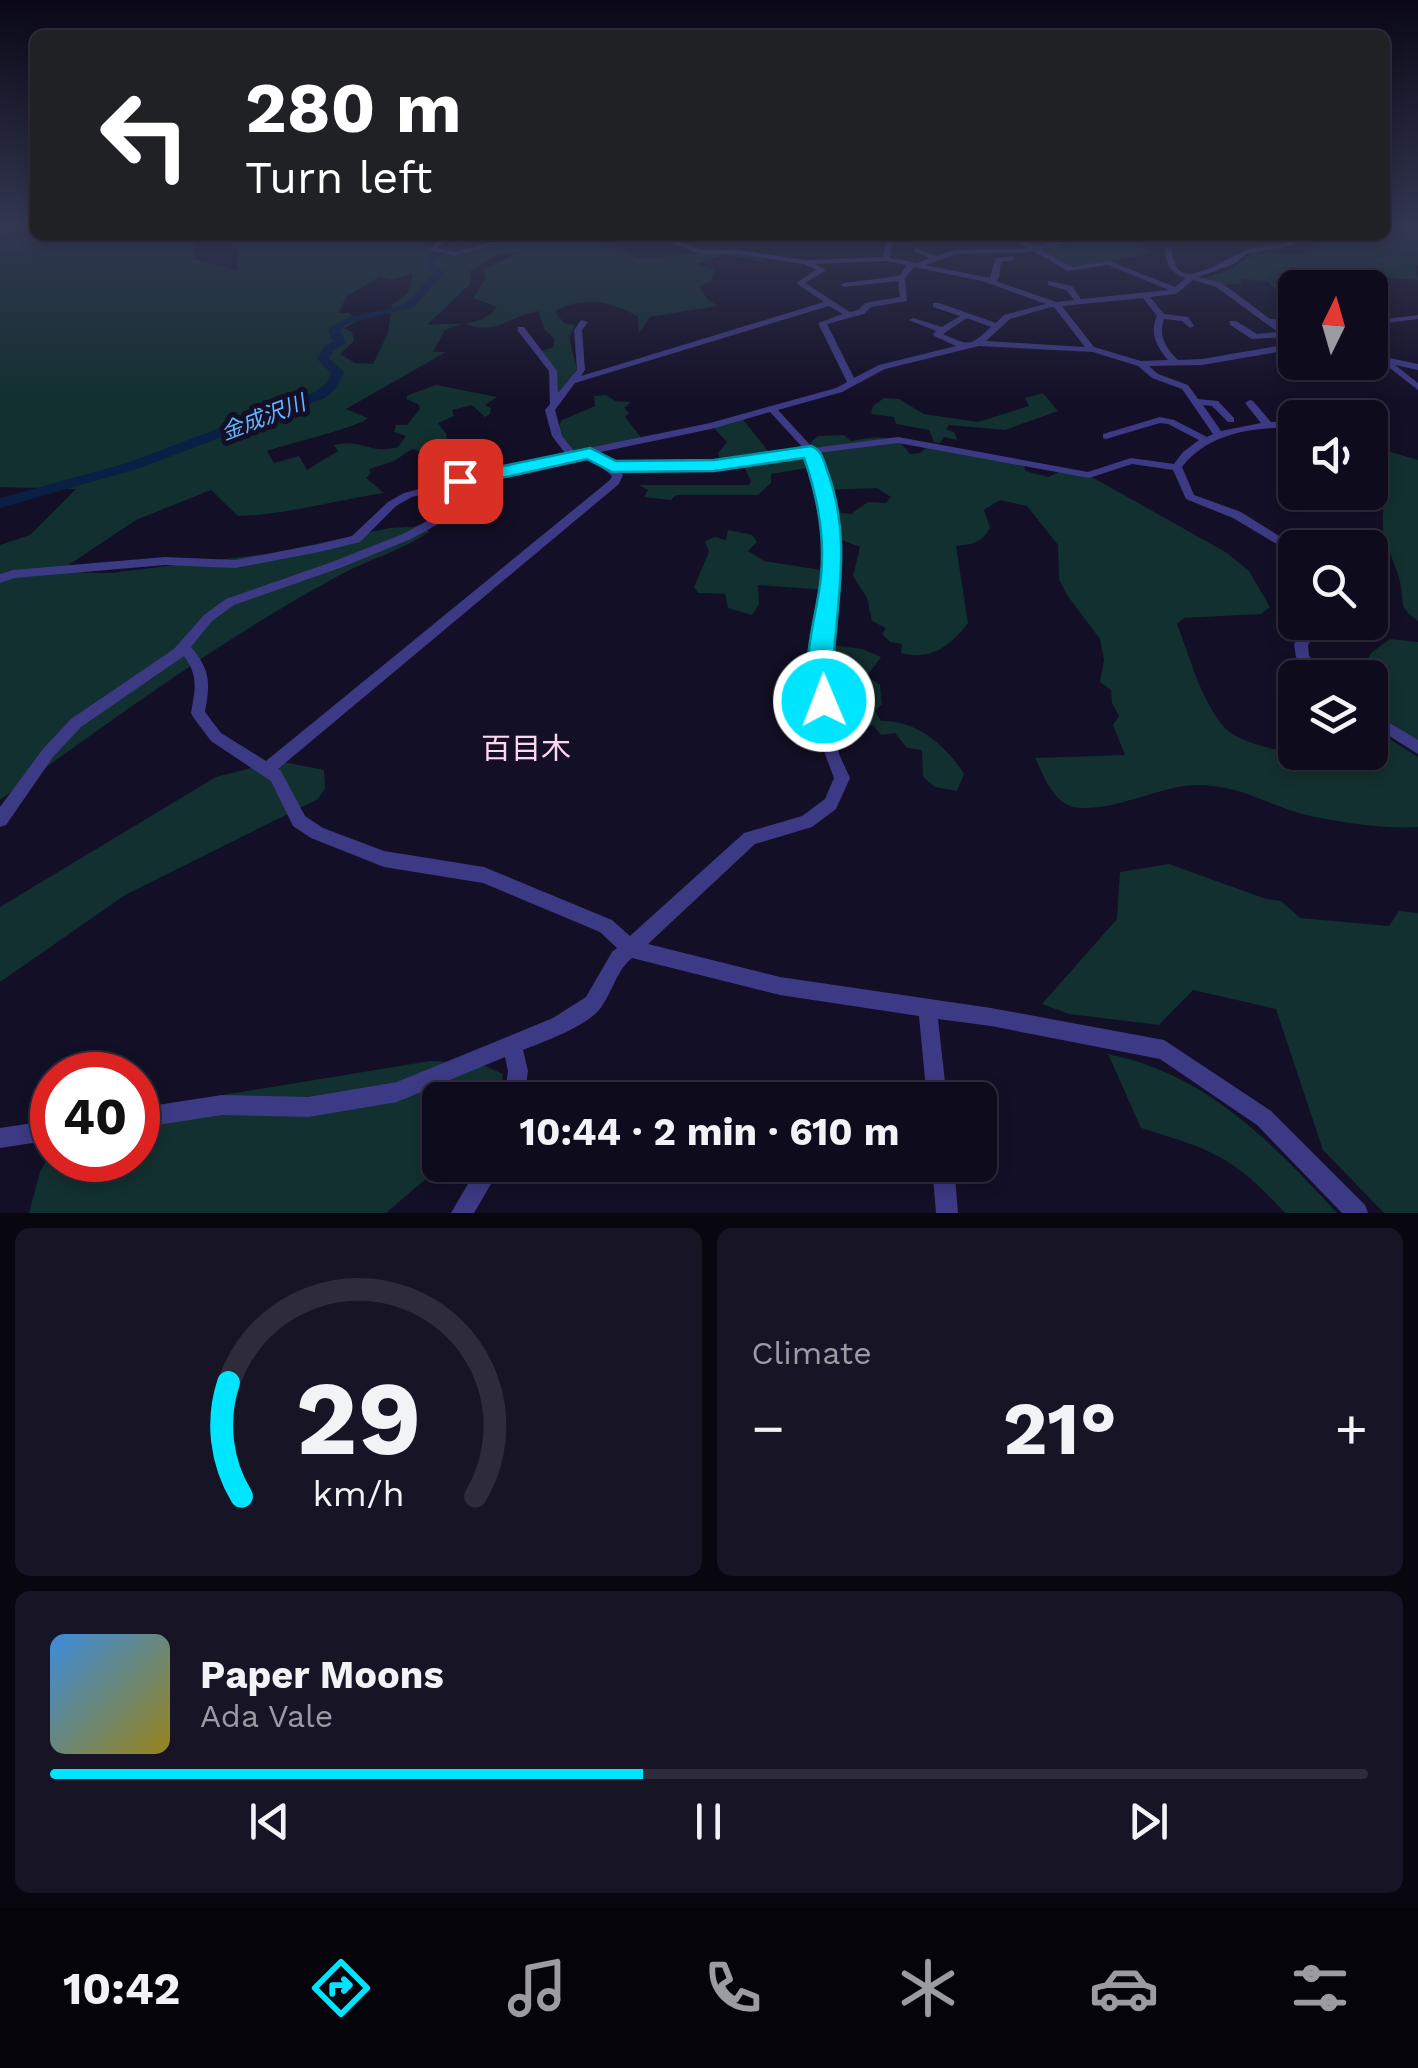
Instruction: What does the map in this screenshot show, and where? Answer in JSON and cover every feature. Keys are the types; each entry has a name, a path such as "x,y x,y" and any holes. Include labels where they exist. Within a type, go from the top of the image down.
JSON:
{"street":[{"path":"805,287 849,315"},
{"path":"852,384 822,323 861,312 868,304 904,300 902,287"},
{"path":"1007,287 1057,304 1095,351"},
{"path":"1064,287 1079,302"},
{"path":"1168,287 1176,290"},
{"path":"0,579 12,574 165,561 235,564 356,539 392,504 408,495 771,408 852,384 882,366 979,343 1006,317 1057,304 1145,295 1180,287"},
{"path":"1221,287 1278,329"},
{"path":"1145,295 1160,316 1186,319 1190,326"},
{"path":"570,382 830,303"},
{"path":"936,306 969,314 993,326"},
{"path":"964,347 936,334 969,314"},
{"path":"1160,316 1156,325 1160,349 1176,363"},
{"path":"1388,321 1418,317"},
{"path":"913,320 941,330"},
{"path":"1268,320 1278,320"},
{"path":"573,456 552,424 550,410 582,370 578,330 584,322"},
{"path":"1234,323 1256,337 1278,335"},
{"path":"521,329 552,371 554,404"},
{"path":"979,343 1054,345 1140,364 1190,363 1278,346"},
{"path":"1388,361 1418,367"},
{"path":"1185,386 1190,363"},
{"path":"1388,363 1418,387"},
{"path":"1140,364 1155,376 1185,386 1213,438"},
{"path":"1195,402 1215,403 1231,420"},
{"path":"1250,403 1268,424"},
{"path":"160,1115 222,1105 308,1107 397,1092 560,1025 594,1004 618,958 750,838 806,822 831,804 842,778 832,754 820,674 832,596 827,496 811,452 771,408"},
{"path":"1106,436 1160,420 1213,438"},
{"path":"1177,468 1183,457 1213,438 1278,424"},
{"path":"612,466 714,466 898,440 1089,475 1130,461 1177,468"},
{"path":"266,770 615,482 618,475 612,466 590,453"},
{"path":"1177,468 1190,497 1237,515 1278,540"},
{"path":"0,820 76,722 184,647 208,618 230,602 385,547 446,514 485,487 500,471"},
{"path":"184,647 202,668 204,682 198,713 216,737 276,776 299,821 317,832 384,859 484,875 606,926 630,948 780,986 1164,1050 1264,1118 1358,1213"},
{"path":"1388,729 1418,748"},
{"path":"928,1008 934,1082"},
{"path":"512,1044 516,1082"},
{"path":"0,1138 30,1133"},
{"path":"462,1213 480,1182"},
{"path":"944,1182 947,1213"}],"green space":[{"path":"0,287 363,287 347,296 338,313 350,313 356,322 344,328 352,332 354,341 340,354 355,363 373,364 388,333 392,305 408,293 410,287 467,287 427,325 463,323 445,330 433,352 446,352 346,409 368,418 338,431 267,451 274,463 299,456 307,470 338,451 334,445 398,447 406,436 394,432 396,425 407,425 420,409 406,399 408,395 436,385 497,397 485,405 491,408 485,417 472,405 452,410 454,416 438,423 447,435 445,446 469,439 475,476 441,484 442,458 412,449 394,461 369,469 371,473 366,478 384,493 238,516 211,490 136,520 58,572 110,573 274,553 390,528 424,526 429,532 340,575 252,626 0,800 0,545 30,535 76,489 0,487"},
{"path":"480,287 699,287 707,299 718,306 650,317 639,333 638,317 608,304 586,302 555,312 564,323 575,325 569,338 577,369 558,398 558,384 542,351 554,347 554,338 545,330 538,311 493,327 474,327 465,323 483,319 497,307 473,298"},
{"path":"1043,393 1058,411 1005,430 949,425 946,429 955,433 957,440 944,437 940,443 934,442 929,430 896,424 894,417 871,414 873,406 884,398 899,399 924,414 978,422 1029,406 1025,398"},
{"path":"606,395 615,401 631,402 624,408 629,413 625,417 643,440 565,452 557,430 562,420 595,406 594,396"},
{"path":"742,418 768,451 808,450 812,467 771,474 771,483 758,495 676,495 671,500 644,497 648,490 639,485 749,485 751,481 740,458 720,461 718,453 727,442 713,427"},
{"path":"844,435 851,441 891,439 910,454 927,447 1024,464 1025,471 1049,477 1058,472 1092,477 1227,553 1249,571 1270,607 1261,614 1184,618 1177,624 1197,679 1217,718 1236,736 1278,750 1278,770 1388,770 1388,738 1418,757 1418,827 1323,819 1235,790 1203,785 1172,788 1106,806 1076,807 1064,803 1035,758 1125,755 1113,725 1119,716 1111,690 1100,682 1104,660 1100,639 1059,579 1058,545 1027,506 1000,500 984,510 990,528 987,533 976,542 956,546 968,623 939,650 921,655 901,653 902,644 890,642 882,634 886,628 872,621 867,598 853,576 860,547 834,537 824,511 851,514 868,502 886,503 891,497 877,488 828,490 808,445 818,436"},
{"path":"1388,451 1418,460 1418,621 1404,607 1400,580 1388,548 1388,530 1383,527 1383,510 1388,510"},
{"path":"728,530 752,535 757,542 748,551 764,561 827,571 825,590 758,585 759,604 752,615 728,608 725,594 698,593 694,587 709,552 705,541 715,537 726,540"},
{"path":"1390,639 1418,642 1418,745 1388,725 1388,660 1367,660"},
{"path":"831,645 862,649 881,657 867,676 880,685 882,704 875,711 881,721 906,724 939,744 964,774 957,791 935,787 923,777 922,750 907,748 895,733 881,735 873,725 833,730 824,671"},
{"path":"278,761 324,770 325,788 318,799 125,895 0,982 0,907 216,777"},
{"path":"1169,864 1281,901 1300,918 1389,926 1399,911 1418,913 1418,1213 1384,1213 1323,1150 1276,1009 1193,990 1159,1025 1069,1014 1042,1004 1117,919 1120,872"},
{"path":"1108,1054 1176,1077 1235,1114 1288,1161 1337,1213 1285,1213 1251,1179 1220,1157 1141,1128"},
{"path":"430,1061 478,1063 503,1074 502,1082 422,1082 422,1182 386,1213 29,1213 37,1182 160,1182 160,1105"}],"waterway":[{"name":"金成沢川","path":"0,503 132,466 320,395 332,385 338,372 323,359 328,349 340,343 334,330 345,321 410,305 427,287"}],"district":[{"name":"百目木","path":"526,749"}],"route":[{"path":"460,481 590,453 612,466 714,466 762,456 811,452 827,496 833,572 820,674 824,701"}]}
